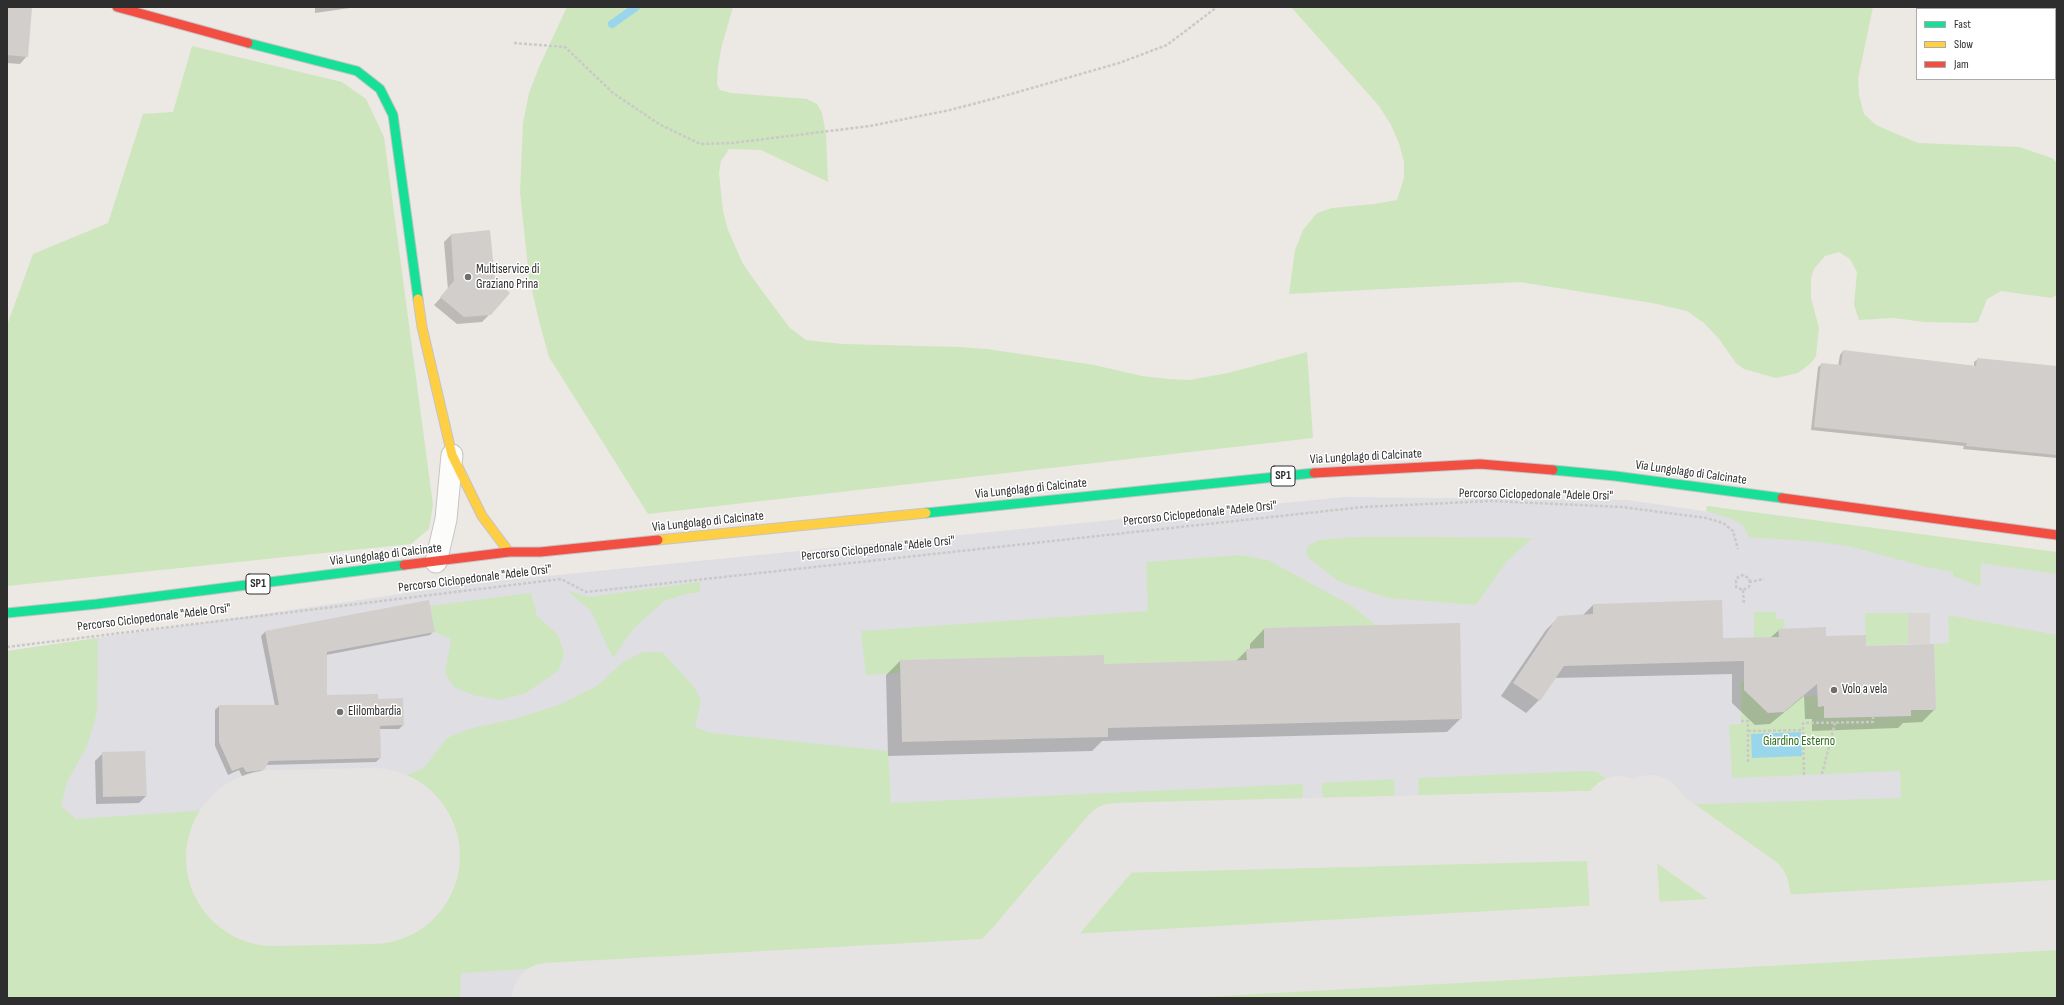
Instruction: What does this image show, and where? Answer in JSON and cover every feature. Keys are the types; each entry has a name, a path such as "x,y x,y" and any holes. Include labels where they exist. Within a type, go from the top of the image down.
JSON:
{"main road":[{"path":"118,7 192,29 357,71 380,89 393,115 422,327 452,455 482,516 509,552"},
{"name":"Via Lungolago di Calcinate","path":"7,613 509,552 540,552 1342,470 1480,464 1614,476 2057,535"}],"street":[{"path":"436,562 446,519 452,455"}],"path":[{"path":"514,43 565,47 613,93 659,124 700,144 732,143 870,126 952,110 1011,94 1119,63 1167,45 1217,7"},
{"name":"Percorso Ciclopedonale \"Adele Orsi\"","path":"7,647 561,578 586,592 1363,507 1491,501 1622,507 1706,518 1723,523 1734,531 1738,549"},
{"path":"1745,575 1749,578 1750,582 1747,589 1743,590 1736,587 1736,579 1745,575"},
{"path":"1750,582 1764,579"},
{"path":"1743,590 1744,605"},
{"path":"1804,775 1803,723 1873,722 1873,717"},
{"path":"1741,721 1748,721 1748,764"},
{"path":"1822,774 1835,723"},
{"path":"1748,731 1803,730"}],"shaded area":[{"path":"1344,497 1627,500 2057,562 2057,998 7,998 7,651 477,583"},
{"path":"1908,613 1930,613 1930,644 1908,644"}],"green space":[{"path":"567,7 733,7 722,45 718,66 717,85 720,90 731,93 807,99 817,104 822,113 826,134 828,182 761,150 729,149 721,161 719,173 723,211 728,230 743,264 790,328 806,340 843,344 987,349 1094,365 1142,376 1189,380 1228,373 1307,352 1313,438 648,514 549,357 529,277 520,193 523,123 529,93 539,67"},
{"path":"1291,7 1873,7 1858,79 1859,95 1864,114 1876,125 1918,143 2019,147 2052,158 2057,163 2057,295 2051,298 2001,291 1987,299 1978,322 1972,323 1924,322 1894,318 1859,320 1854,305 1857,272 1850,259 1839,252 1825,256 1814,269 1811,278 1811,298 1819,328 1816,356 1811,363 1798,373 1776,378 1744,369 1736,363 1719,339 1704,323 1687,311 1652,303 1520,282 1289,294 1295,250 1303,230 1317,213 1332,208 1397,200 1404,178 1404,162 1399,143 1391,125 1379,106"},
{"path":"192,46 342,82 366,99 384,137 433,505 429,529 411,544 7,586 7,325 33,254 108,223 143,114 173,112"},
{"path":"1707,506 2057,552 2057,574 1981,563 1980,587 1953,576 1953,572 1922,566 1852,547 1820,542 1749,537 1743,525 1732,519 1706,511"},
{"path":"1357,537 1532,538 1506,562 1476,605 1388,598 1338,581 1309,558 1306,553 1308,546 1319,540"},
{"path":"1240,555 1268,560 1352,606 1377,626 1264,628 1264,648 1246,649 1247,660 1104,664 1103,655 900,660 900,673 866,675 861,631 1148,611 1146,562"},
{"path":"700,582 700,592 686,594 664,601 633,629 613,658 591,611 568,591 589,597"},
{"path":"531,593 537,616 558,635 564,653 559,670 526,693 500,700 473,695 454,687 445,673 451,639 435,632 430,606"},
{"path":"1754,612 1776,612 1776,619 1784,619 1785,629 1779,629 1779,637 1754,638"},
{"path":"1865,613 1908,613 1908,644 1866,646"},
{"name":"Giardino Esterno","path":"1948,615 2057,635 2057,885 1791,899 1679,820 1672,805 1901,798 1900,771 1732,778 1729,725 1741,724 1741,682 1744,682 1744,690 1750,696 1760,696 1761,707 1768,713 1784,712 1790,697 1817,696 1818,707 1824,706 1825,718 1911,716 1911,710 1936,710 1934,644 1949,643"},
{"path":"98,638 97,712 87,746 67,782 61,806 76,819 211,810 240,814 238,783 306,781 313,796 311,848 265,850 265,866 382,864 382,846 334,848 331,781 400,778 424,768 447,738 469,729 514,719 559,705 597,686 623,662 643,652 662,652 694,687 701,700 695,727 711,733 888,751 891,803 1303,784 1302,804 1297,814 1289,820 1099,828 1008,939 461,973 460,998 7,998 7,651"},
{"path":"1585,771 1597,772 1606,779 1609,811 1420,819 1418,778"},
{"path":"1394,779 1396,818 1323,819 1322,783"},
{"path":"1611,834 1615,908 1046,940 1049,927 1056,916 1121,848"},
{"path":"1633,836 1671,839 1718,875 1726,885 1728,897 1724,903 1636,905"},
{"path":"2057,943 2057,998 1013,998"}],"water":[{"path":"1801,732 1802,756 1752,758 1751,734"}],"building":[{"path":"7,7 32,7 28,57 7,55"},
{"path":"490,230 495,280 510,293 491,315 464,317 440,297 454,281 451,234"},
{"path":"1843,350 1976,366 1977,358 2057,366 2057,455 1966,446 1967,443 1814,427 1821,363 1841,365"},
{"path":"429,600 435,632 327,652 327,695 378,694 378,699 403,698 404,725 380,726 381,758 269,761 264,770 246,772 243,767 232,771 219,742 219,705 279,705 265,631"},
{"path":"1722,600 1723,638 1779,637 1778,629 1826,627 1826,636 1866,635 1866,646 1934,644 1936,710 1911,710 1911,716 1824,718 1824,706 1818,707 1817,684 1784,712 1768,713 1744,690 1744,661 1564,666 1540,701 1513,683 1558,616 1593,614 1593,604"},
{"path":"1460,623 1462,719 1108,728 1108,737 902,742 900,660 1104,655 1104,664 1247,660 1246,649 1264,648 1264,628"},
{"path":"145,751 147,796 103,797 102,752"}],"waterway":[{"path":"612,24 636,7"}],"taxiway":[{"path":"1650,810 1662,824 1754,889 1756,900 1755,912 1749,922 1734,932"},
{"path":"1604,939 1620,927 1625,910 1619,811"},
{"path":"994,974 1002,969 1018,952 1115,838 1662,824"},
{"path":"547,998 2057,915"}],"runway":[{"path":"274,858 372,856"}],"traffic: fast":[{"path":"248,43 357,71 380,89 393,115 418,299"},
{"path":"1553,470 1615,476 1782,498"},
{"path":"926,513 1314,473"},
{"path":"7,613 97,604 404,565"}],"traffic: slow":[{"path":"418,299 422,327 452,455 482,516 509,552"},
{"path":"658,540 926,513"}],"traffic: jam":[{"path":"117,7 248,43"},
{"path":"1314,473 1480,464 1553,470"},
{"path":"1782,498 2057,535"},
{"path":"404,565 509,552 540,552 658,540"}],"place":[{"name":"Multiservice di Graziano Prina","path":"468,277"},
{"name":"Volo a vela","path":"1834,690"},
{"name":"Elilombardia","path":"340,712"}]}
